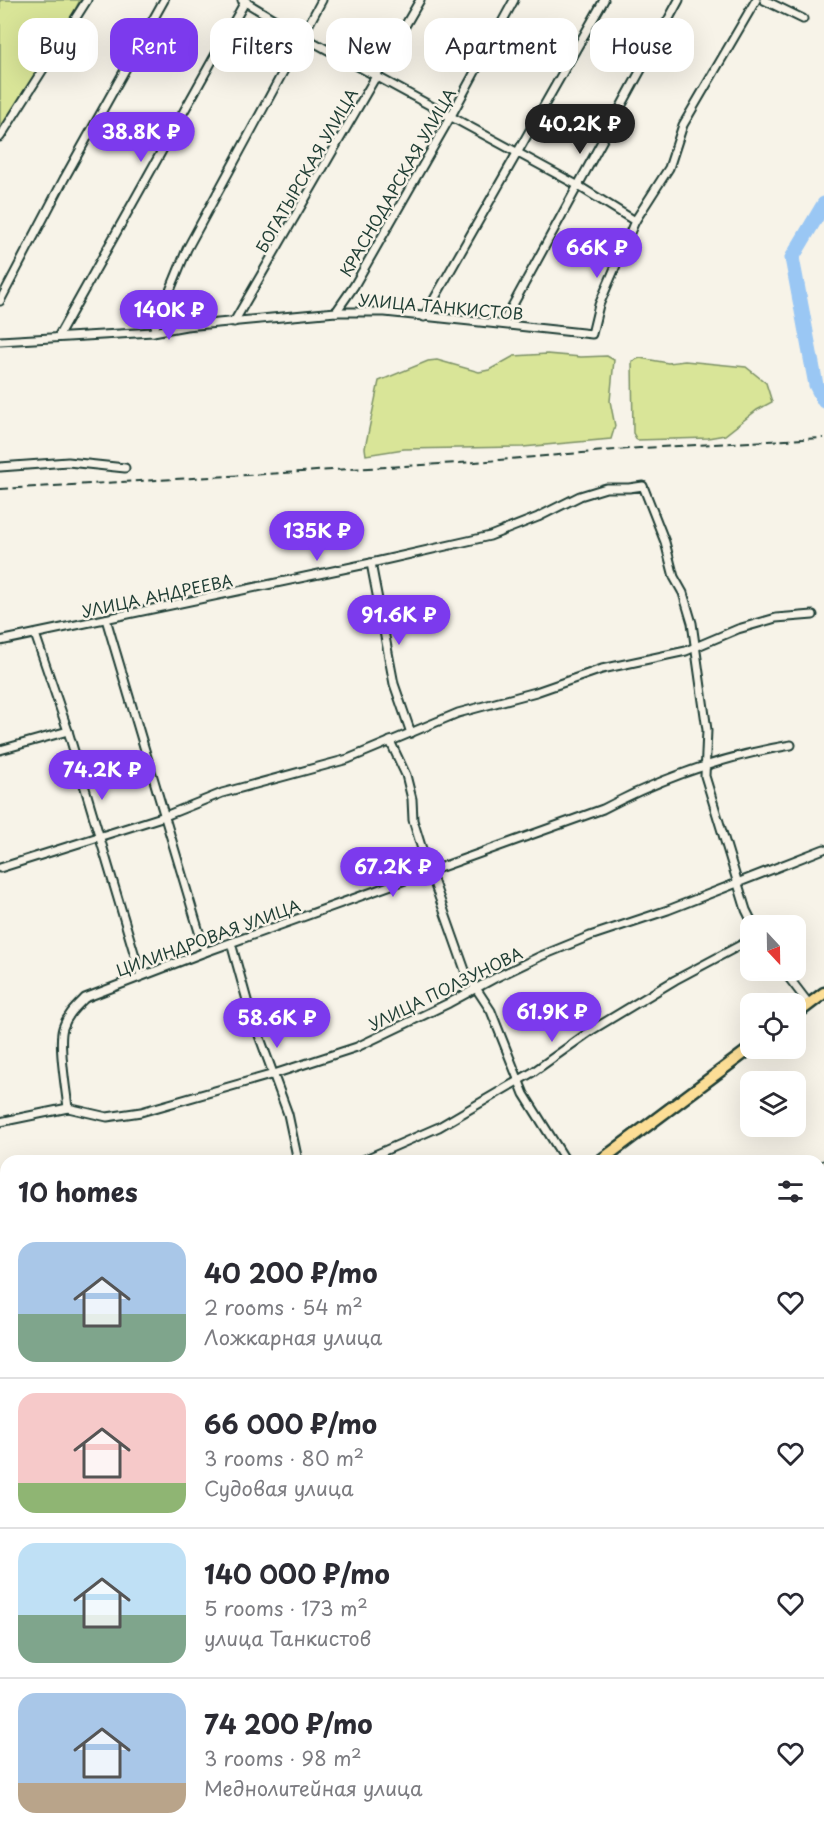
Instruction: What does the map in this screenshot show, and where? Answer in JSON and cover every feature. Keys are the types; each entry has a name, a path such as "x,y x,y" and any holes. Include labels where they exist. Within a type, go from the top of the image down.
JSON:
{"main road":[{"path":"806,1006 824,993"},
{"path":"608,1155 740,1056"}],"street":[{"path":"0,137 87,0"},
{"path":"0,301 64,179 164,0"},
{"path":"58,337 244,0 273,18"},
{"path":"312,18 322,0"},
{"name":"БОГАТЫРСКАЯ УЛИЦА","path":"234,322 420,0"},
{"name":"КРАСНОДАРСКАЯ УЛИЦА","path":"336,312 354,285 451,116 514,0"},
{"path":"424,317 604,0"},
{"path":"503,323 680,0"},
{"path":"314,42 578,185 635,221 669,168 683,125 756,0"},
{"path":"764,0 803,20"},
{"path":"153,332 187,249 283,72"},
{"name":"УЛИЦА ТАНКИСТОВ","path":"0,341 153,332 186,326 336,312 384,312 592,334 598,305 635,221"},
{"path":"0,467 68,462 125,468"},
{"name":"УЛИЦА АНДРЕЕВА","path":"0,641 490,536 538,517 580,496 606,488 643,486 665,542 674,577 683,593 692,623 695,648"},
{"path":"371,563 394,684 411,733"},
{"path":"0,867 165,816 222,794 348,759 458,713 536,692 602,669 695,648 738,629 776,618 813,615"},
{"path":"106,619 205,952"},
{"path":"35,634 68,731 141,976"},
{"path":"695,648 707,730 706,783 748,915"},
{"path":"0,750 68,731"},
{"path":"390,741 406,775 412,799 413,820 429,872 466,973 491,1011 517,1080 562,1155"},
{"name":"ЦИЛИНДРОВАЯ УЛИЦА","path":"68,1108 63,1059 63,1029 71,1011 85,998 205,952 603,809 636,792 705,767 729,759 791,745"},
{"name":"УЛИЦА ПОЛЗУНОВА","path":"0,1122 68,1108 107,1117 141,1112 274,1074 357,1047 449,1003 496,977 571,944 668,910 824,849"},
{"path":"231,943 250,1011 288,1114 297,1155"},
{"path":"375,1155 439,1127 533,1072 592,1030 675,980 740,945"},
{"path":"791,981 809,1004"}],"green space":[{"path":"0,0 80,0 71,18 18,18 18,72 43,72 0,137"},
{"path":"547,354 581,357 607,356 614,360 610,401 615,426 611,439 523,447 404,449 366,455 365,448 379,381 428,361 437,360 479,372 489,370 514,356"},
{"path":"640,358 668,363 685,361 746,367 766,383 772,402 757,410 725,435 708,438 637,440 633,433 632,361"}],"waterway":[{"path":"824,204 792,258 816,385 824,401"}],"railway":[{"path":"0,489 475,462 640,448 824,438"}]}
